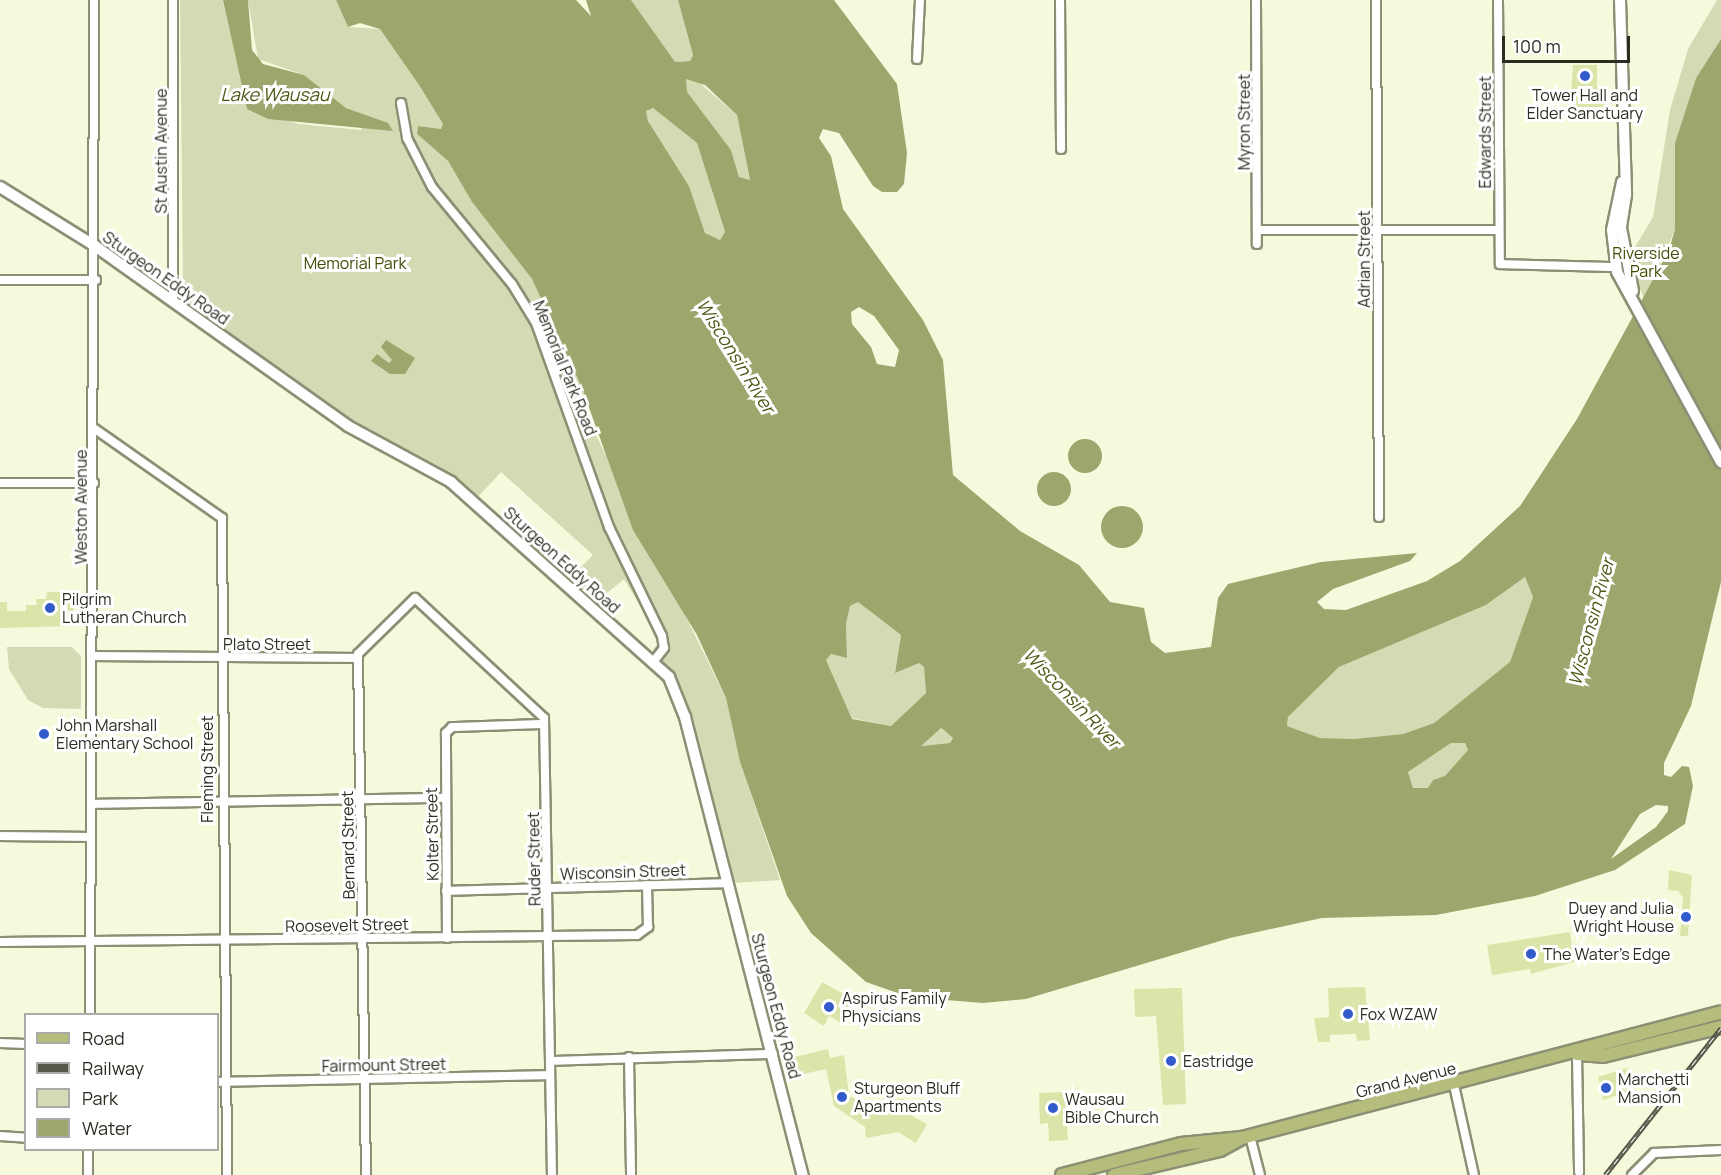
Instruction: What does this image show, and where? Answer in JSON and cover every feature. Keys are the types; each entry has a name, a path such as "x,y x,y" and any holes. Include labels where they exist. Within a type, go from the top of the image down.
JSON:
{"main road":[{"name":"Grand Avenue","path":"1068,1174 1181,1144 1246,1137 1577,1054 1721,1012"},
{"name":"Grand Avenue","path":"1577,1054 1603,1056 1721,1027"},
{"name":"Grand Avenue","path":"1114,1175 1220,1150 1246,1137"}],"street":[{"name":"Weston Avenue","path":"90,1013 96,280 94,0"},
{"name":"St Austin Avenue","path":"173,0 173,301"},
{"path":"917,59 920,0"},
{"path":"1060,0 1060,149"},
{"name":"Myron Street","path":"1256,0 1257,244"},
{"name":"Adrian Street","path":"1376,0 1380,517"},
{"name":"Edwards Street","path":"1498,0 1500,264 1616,267"},
{"path":"1620,0 1622,246 1633,294"},
{"name":"Memorial Park Road","path":"401,102 407,138 432,188 512,284 536,324 609,527 662,636 663,650 653,662"},
{"path":"1622,182 1613,225 1616,267 1633,294 1721,462"},
{"name":"Sturgeon Eddy Road","path":"0,187 95,246 352,428 460,488 653,662 671,681 682,708 803,1175"},
{"path":"1257,230 1377,233 1499,230"},
{"path":"0,280 96,280"},
{"name":"Fleming Street","path":"95,429 222,518 220,803 223,941 222,1082 227,1175"},
{"path":"0,483 94,483"},
{"path":"358,658 415,598 530,704 544,724"},
{"name":"Plato Street","path":"93,656 358,658"},
{"name":"Bernard Street","path":"358,658 366,1175"},
{"name":"Kolter Street","path":"447,938 444,798 448,730 544,724"},
{"name":"Ruder Street","path":"544,724 552,1175"},
{"path":"91,804 444,798"},
{"path":"0,836 91,837"},
{"name":"Wisconsin Street","path":"446,891 728,883"},
{"name":"Roosevelt Street","path":"0,942 90,943 644,934 647,885"},
{"path":"0,1043 24,1044"},
{"path":"550,1061 773,1054"},
{"path":"1577,1054 1578,1172"},
{"path":"629,1057 631,1175"},
{"name":"Fairmount Street","path":"222,1082 550,1075"},
{"path":"1454,1085 1474,1175"},
{"path":"0,1136 24,1138"},
{"path":"1246,1137 1260,1175"},
{"path":"1632,1175 1654,1153 1721,1150"},
{"path":"88,1151 88,1175"}],"green space":[{"name":"Memorial Park","path":"180,0 223,0 247,109 299,124 361,130 365,115 346,108 304,75 258,59 248,0 336,0 348,27 380,29 419,85 443,124 441,129 418,126 417,134 448,161 472,202 532,279 582,388 594,431 726,698 740,762 780,880 733,883 685,701 653,650 658,643 653,627 624,579 595,603 569,579 593,555 501,472 478,497 446,472 352,423 188,305 183,285"},
{"path":"631,0 678,0 693,55 690,61 675,62 666,55"},
{"name":"Riverside Park","path":"1717,0 1721,0 1721,39 1696,78 1675,143 1675,229 1645,301 1628,259 1653,217 1670,110 1688,49"},
{"path":"686,79 695,79 737,115 750,181 739,177 731,150 686,92"},
{"path":"653,108 697,143 725,233 720,240 705,233 689,186 648,121 646,110"},
{"path":"1525,577 1533,597 1510,663 1434,723 1403,734 1354,739 1320,738 1287,726 1288,717 1339,667 1486,605"},
{"path":"858,602 901,635 895,672 919,662 924,667 926,693 891,726 851,718 826,660 831,654 847,658 846,624 850,606"},
{"path":"7,647 72,647 81,656 81,709 43,708 28,700 9,669"},
{"path":"940,728 953,738 950,743 921,746"},
{"path":"1451,743 1465,743 1468,750 1445,777 1433,780 1429,788 1413,788 1408,772"}],"water":[{"name":"Lake Wausau","path":"223,0 248,0 252,50 263,64 304,75 346,108 388,123 393,131 268,119 247,109"},
{"name":"Wisconsin River","path":"336,0 576,0 591,16 586,0 631,0 675,62 690,61 693,55 678,0 834,0 897,84 907,153 904,184 897,192 882,192 873,186 839,133 823,129 819,138 831,156 843,209 923,320 943,360 953,475 1020,531 1079,565 1110,602 1144,608 1151,642 1165,653 1211,647 1218,598 1228,584 1321,562 1417,553 1410,561 1333,589 1317,602 1324,609 1346,610 1427,581 1460,561 1520,506 1577,419 1669,250 1675,229 1675,143 1696,78 1721,39 1721,582 1691,706 1664,763 1664,775 1671,777 1682,766 1689,767 1693,786 1685,824 1615,870 1535,896 1436,915 1322,918 1230,938 1026,999 983,1003 909,997 866,982 811,933 787,896 740,762 726,698 697,635 633,530 582,388 532,279 472,202 448,161 417,134 418,126 441,129 443,124 380,29 360,23 348,27","holes":["686,79 705,85 737,115 750,180 739,177 731,150 687,92","653,108 697,143 725,232 720,240 705,233 689,186 648,121 646,111","859,307 874,316 899,350 895,367 877,364 871,347 852,324 851,312","1525,577 1533,597 1510,662 1434,723 1403,734 1354,739 1320,738 1287,726 1288,717 1339,667 1486,605","858,602 901,635 895,673 919,663 924,667 926,693 891,726 852,719 826,660 831,654 847,658 846,624 850,606","941,728 953,738 950,743 921,746","1451,743 1465,743 1468,750 1445,776 1433,780 1428,788 1413,788 1408,772","1656,805 1668,806 1668,811 1656,827 1611,859 1640,814"]},
{"path":"386,340 415,358 405,374 390,374 371,361 377,354 389,363 392,360 381,347"},
{"path":"1085,439 1097,444 1102,456 1097,468 1085,473 1073,468 1068,456 1073,444"},
{"path":"1054,472 1066,477 1071,489 1066,501 1054,506 1042,501 1037,489 1042,477"},
{"path":"1122,506 1130,507 1137,512 1142,519 1142,535 1137,542 1130,547 1122,548 1114,547 1107,542 1102,535 1101,527 1102,519 1107,512 1114,507"}],"building":[{"name":"Tower Hall and Elder Sanctuary","path":"1573,65 1597,65 1597,86 1606,86 1606,107 1570,107"},
{"name":"Pilgrim Lutheran Church","path":"47,592 73,592 74,626 0,628 0,602 7,602 7,611 26,611 26,605 37,605 36,599 46,599"},
{"name":"Duey and Julia Wright House","path":"1669,870 1692,875 1688,936 1680,936 1683,898 1678,891 1668,890"},
{"name":"The Water's Edge","path":"1570,932 1574,962 1531,974 1530,969 1492,975 1487,945"},
{"name":"Aspirus Family Physicians","path":"822,982 854,1000 841,1023 829,1016 824,1026 804,1013"},
{"name":"Fox WZAW","path":"1365,987 1370,1040 1357,1041 1356,1034 1330,1035 1330,1042 1318,1042 1314,1018 1329,1017 1328,988"},
{"name":"Eastridge","path":"1182,988 1186,1104 1163,1105 1156,1016 1135,1017 1134,989"},
{"name":"Sturgeon Bluff Apartments","path":"828,1049 830,1058 844,1055 849,1096 879,1108 878,1101 904,1099 907,1113 927,1124 916,1143 898,1132 866,1138 865,1127 834,1106 826,1069 794,1076 790,1058"},
{"path":"1627,1068 1632,1090 1603,1100 1598,1077"},
{"name":"Wausau Bible Church","path":"1065,1092 1068,1140 1049,1141 1048,1123 1040,1124 1039,1093"}],"railway":[{"path":"1605,1175 1721,1028"}],"place":[{"name":"Tower Hall and Elder Sanctuary","path":"1585,76"},
{"name":"Pilgrim Lutheran Church","path":"50,608"},
{"name":"John Marshall Elementary School","path":"44,734"},
{"name":"Duey and Julia Wright House","path":"1686,917"},
{"name":"The Water's Edge","path":"1531,954"},
{"name":"Aspirus Family Physicians","path":"829,1007"},
{"name":"Fox WZAW","path":"1348,1014"},
{"name":"Eastridge","path":"1171,1061"},
{"name":"Marchetti Mansion","path":"1606,1088"},
{"name":"Sturgeon Bluff Apartments","path":"842,1097"},
{"name":"Wausau Bible Church","path":"1053,1108"}]}
